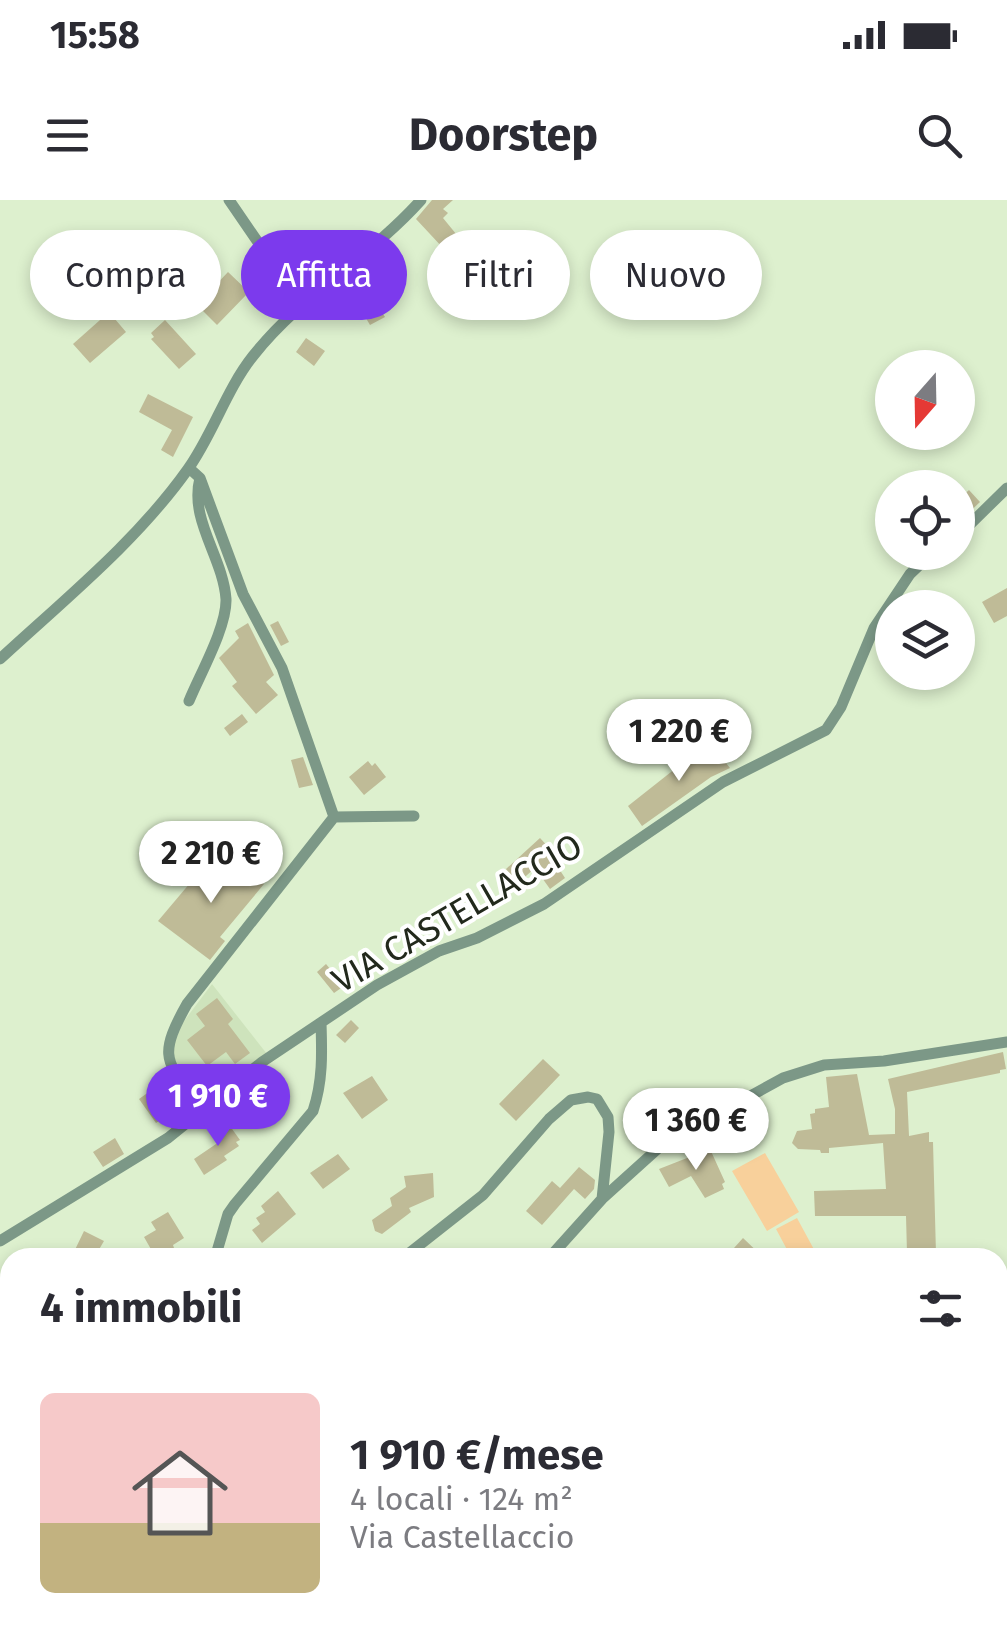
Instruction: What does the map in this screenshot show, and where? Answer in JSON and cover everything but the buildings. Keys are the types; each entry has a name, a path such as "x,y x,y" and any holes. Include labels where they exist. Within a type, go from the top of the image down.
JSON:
{"street":[{"path":"230,200 250,230"},
{"path":"391,230 421,200"},
{"path":"0,659 135,532 189,468 252,357 286,320"},
{"path":"189,468 200,478 243,594 282,668 334,817"},
{"path":"188,702 226,604 224,586 195,497 200,478"},
{"path":"975,519 1007,488"},
{"name":"VIA CASTELLACCIO","path":"0,1241 126,1165 262,1062 377,985 439,951 477,938 544,904 723,782 826,730 841,707 874,628 914,570"},
{"path":"334,817 414,816"},
{"path":"202,1111 171,1066 168,1038 186,1004 334,817"},
{"path":"219,1248 228,1214 313,1110 319,1092 321,1023"},
{"path":"558,1248 602,1199 663,1144 783,1078 824,1065 884,1061 1007,1042"},
{"path":"416,1248 483,1194 572,1100 597,1100 608,1117 602,1199"}],"shaded area":[{"path":"212,984 267,1054 202,1103 176,1067 171,1051 175,1033"},
{"path":"765,1153 799,1212 767,1231 732,1171"},
{"path":"797,1218 813,1248 786,1248 776,1229"}]}
